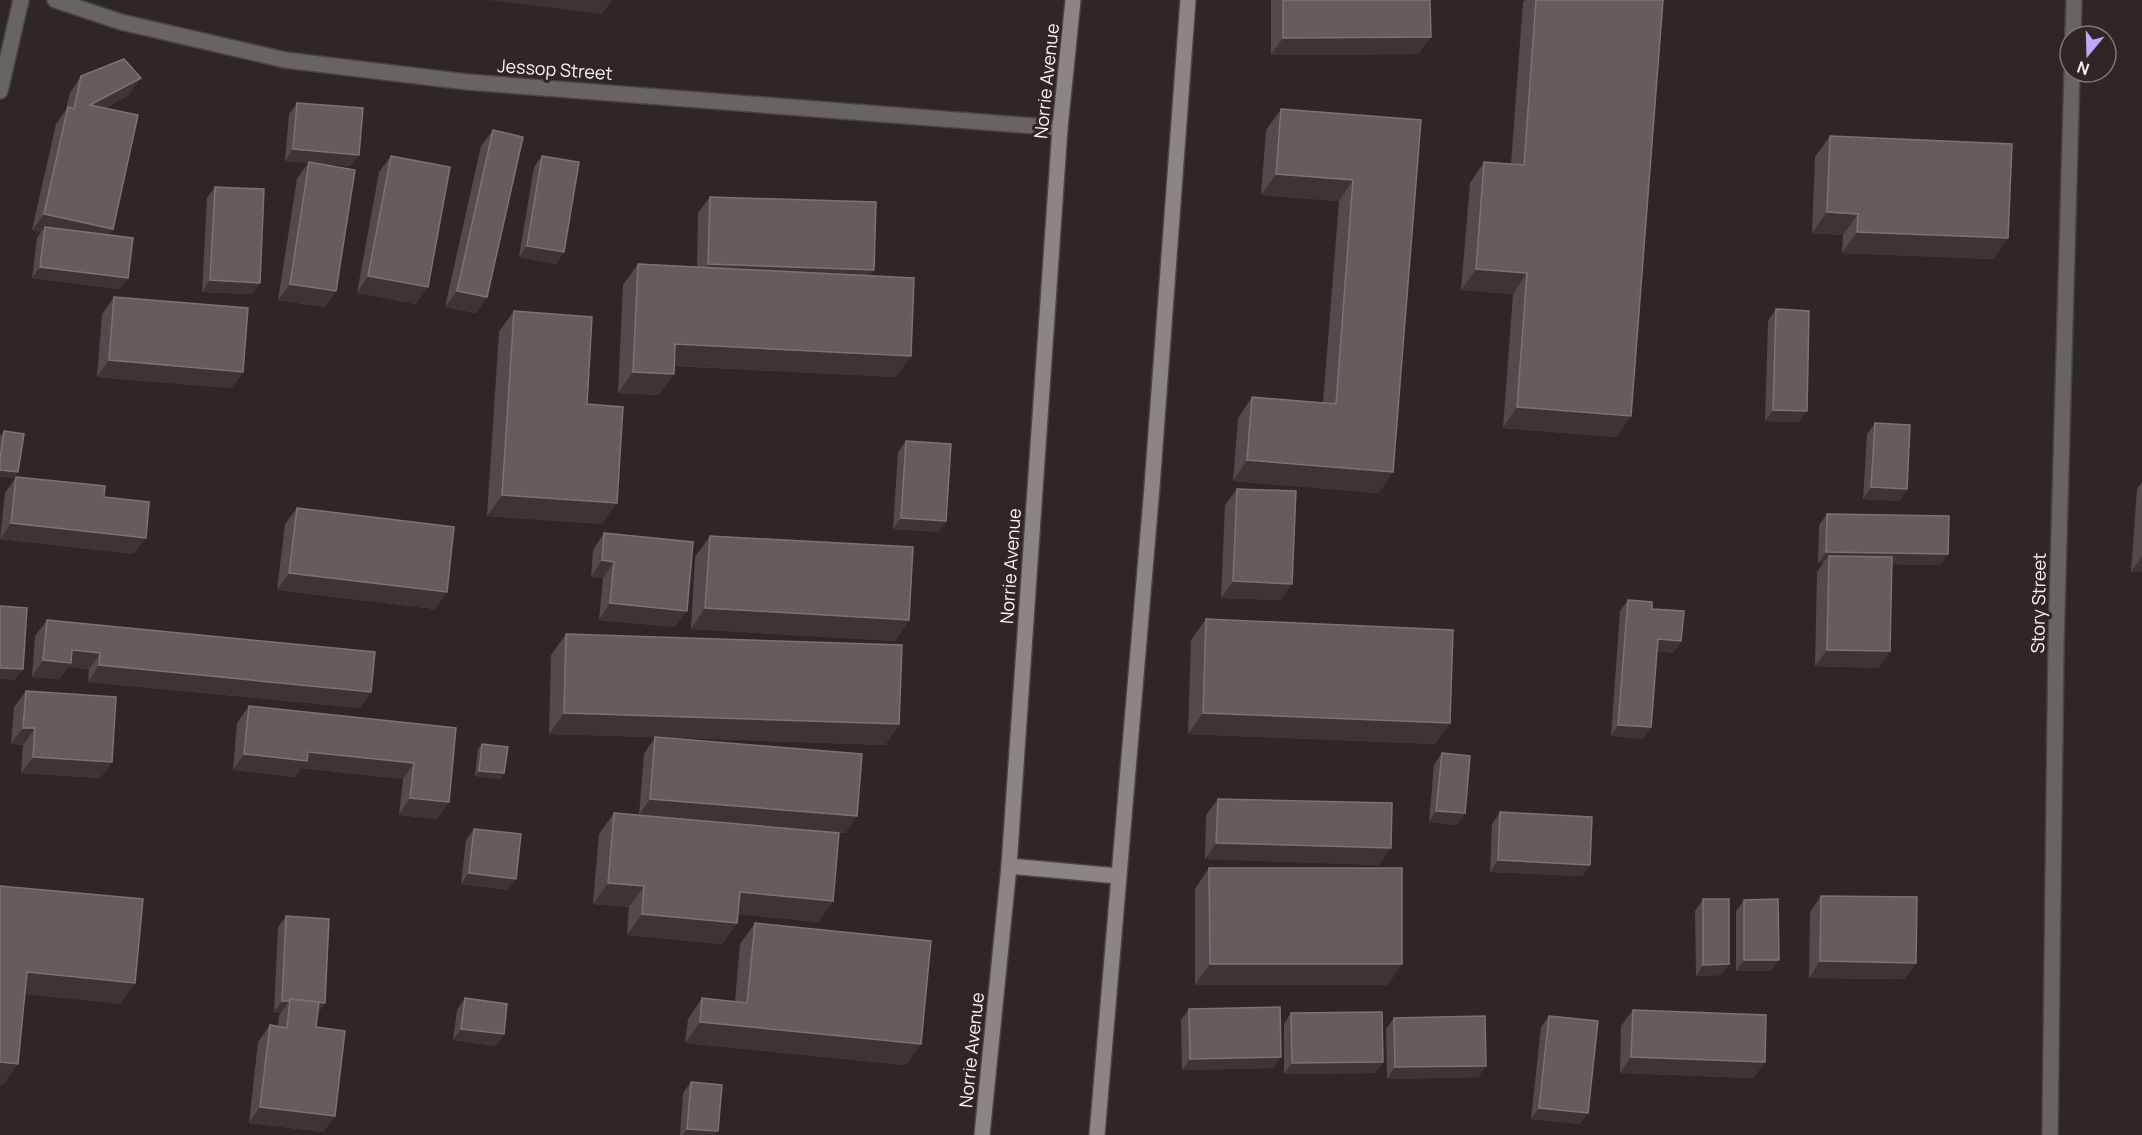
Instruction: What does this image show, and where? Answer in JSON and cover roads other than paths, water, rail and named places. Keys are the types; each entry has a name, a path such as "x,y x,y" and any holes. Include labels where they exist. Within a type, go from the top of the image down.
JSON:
{"main road":[{"name":"Norrie Avenue","path":"982,1135 1009,866 1060,128 1074,0"},
{"path":"1097,1135 1152,488 1188,0"},
{"path":"1009,866 1118,876"}],"street":[{"path":"0,91 21,0"},
{"name":"Jessop Street","path":"55,0 121,22 285,60 467,82 1060,128"},
{"path":"2073,24 2074,0"},
{"name":"Story Street","path":"2050,1135 2056,644 2072,84"}]}
